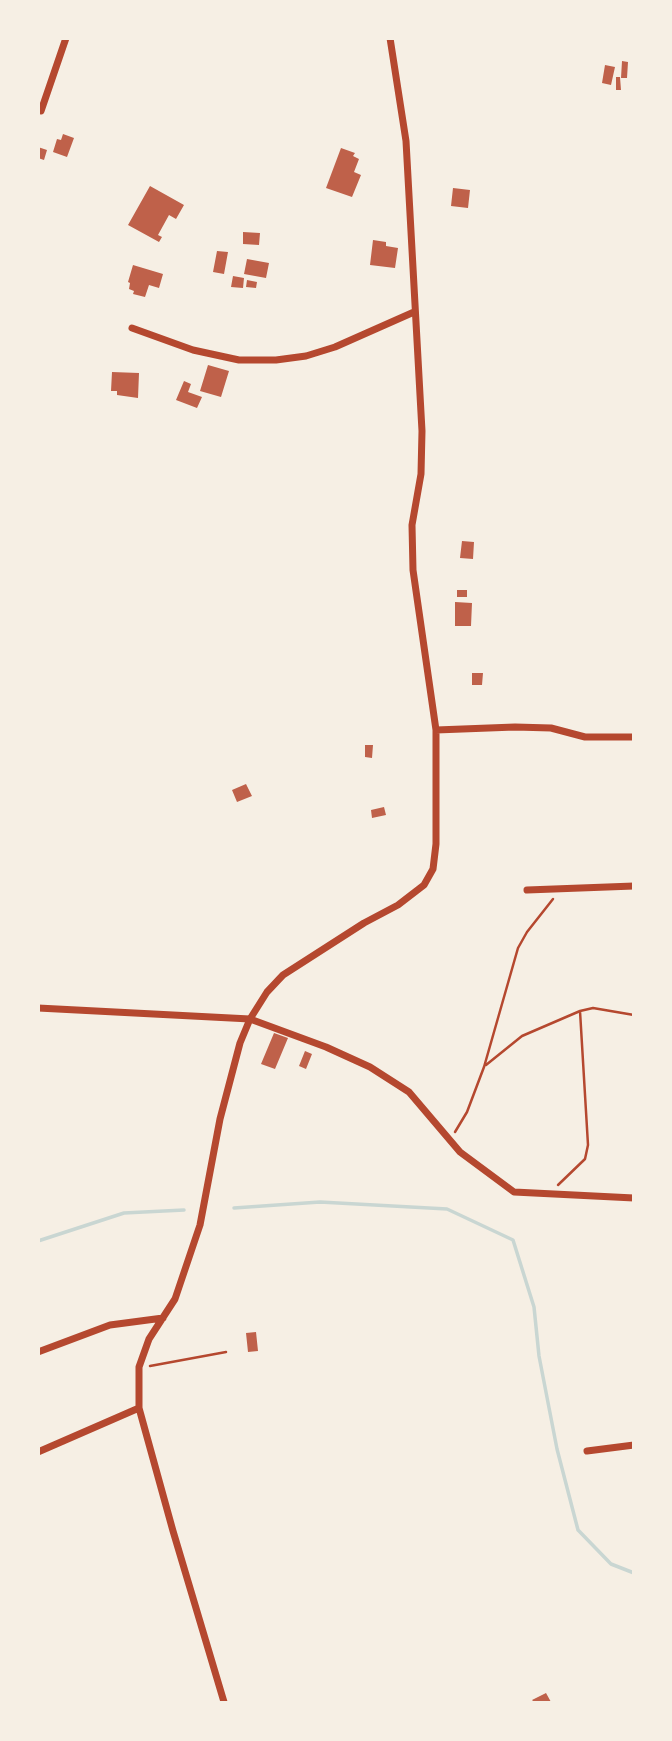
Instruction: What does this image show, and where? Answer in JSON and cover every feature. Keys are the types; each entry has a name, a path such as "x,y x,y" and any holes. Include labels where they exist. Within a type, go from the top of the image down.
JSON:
{"street":[{"path":"41,111 66,38"},
{"path":"224,1703 139,1408 139,1367 149,1339 175,1299 200,1226 220,1119 240,1043 250,1019 267,992 283,975 398,905 424,885 433,869 436,844 436,730 413,570 412,525 422,456 406,141 390,38"},
{"path":"132,328 192,350 239,360 276,360 306,356 335,347 414,312"},
{"path":"436,730 551,728 585,737 634,737"},
{"path":"527,890 634,886"},
{"path":"38,1008 250,1019 327,1047 370,1067 409,1091 460,1152 514,1192 634,1198"},
{"path":"38,1352 110,1325 163,1318"},
{"path":"38,1452 139,1408"},
{"path":"587,1451 634,1445"}],"path":[{"path":"451,1140 467,1112 484,1067 518,948 547,904 566,888"},
{"path":"484,1067 522,1036 580,1011 593,1008 634,1015"},
{"path":"550,1192 585,1159 588,1144 580,1011"},
{"path":"139,1367 226,1352"}],"building":[{"path":"622,61 628,62 627,78 621,78"},
{"path":"605,65 615,67 611,85 602,83"},
{"path":"616,77 620,77 621,90 616,90"},
{"path":"63,134 74,138 67,157 53,152 57,139 61,140"},
{"path":"38,147 47,150 44,160 38,158"},
{"path":"341,148 355,153 353,156 359,159 354,172 361,175 352,197 326,188"},
{"path":"150,186 184,205 176,219 169,215 158,235 162,237 159,242 128,225"},
{"path":"453,188 470,190 468,208 451,206"},
{"path":"243,232 260,233 259,245 243,244"},
{"path":"373,240 398,248 395,268 370,265"},
{"path":"217,251 228,252 224,274 213,272"},
{"path":"247,259 269,263 266,278 244,274"},
{"path":"133,265 163,274 159,288 149,285 145,297 133,294 128,282"},
{"path":"233,276 244,278 243,288 231,287"},
{"path":"247,280 257,282 256,288 246,287"},
{"path":"208,365 229,371 221,397 200,391"},
{"path":"112,372 139,373 138,398 117,395 117,391 111,391"},
{"path":"184,381 191,384 188,392 202,397 197,408 176,400"},
{"path":"462,541 474,542 473,559 460,558"},
{"path":"457,590 467,590 467,597 457,597"},
{"path":"455,602 472,603 471,626 455,626"},
{"path":"472,673 483,673 482,685 472,685"},
{"path":"365,745 373,745 372,758 365,757"},
{"path":"246,784 252,796 237,802 232,790"},
{"path":"384,807 386,815 372,818 371,810"},
{"path":"274,1033 288,1038 275,1069 261,1064"},
{"path":"305,1051 312,1054 306,1069 299,1066"},
{"path":"256,1332 258,1351 248,1352 246,1333"},
{"path":"546,1693 551,1702 532,1700"}],"waterway":[{"path":"234,1208 320,1202 447,1209 513,1240 534,1307 539,1356 557,1449 578,1530 611,1564 634,1573"},
{"path":"38,1241 124,1213 184,1210"}]}
